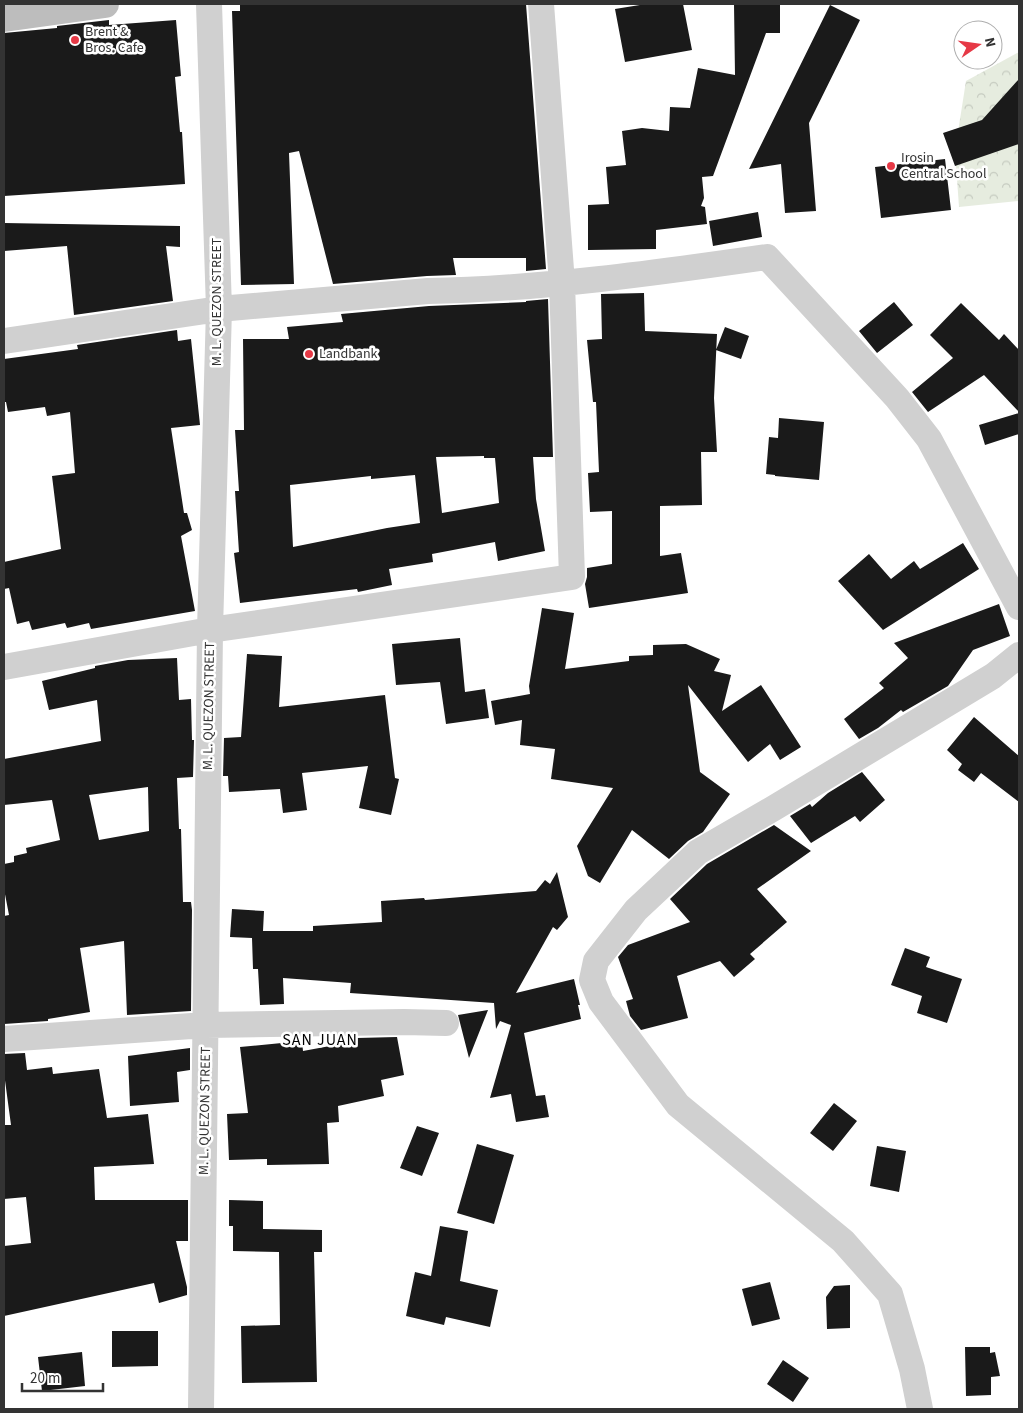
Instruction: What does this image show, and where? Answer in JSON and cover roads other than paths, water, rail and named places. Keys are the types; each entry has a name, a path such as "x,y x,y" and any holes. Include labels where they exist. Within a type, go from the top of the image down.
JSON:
{"main road":[{"path":"4,18 105,4"}],"street":[{"name":"M. L. QUEZON STREET","path":"201,1409 210,630 219,309 209,4"},
{"path":"4,667 210,630 572,577 562,283 541,4"},
{"path":"4,341 219,309 428,291 562,283 767,257 896,398 929,439 1019,607"},
{"path":"920,1409 912,1368 890,1294 843,1241 678,1105 601,1002 592,980 596,961 636,910 698,852 993,676 1019,655"},
{"path":"4,1039 206,1026 404,1022 446,1023"}],"place":[{"name":"Brent & Bros. Cafe","path":"75,40"},
{"name":"Irosin Central School","path":"891,166"},
{"name":"Landbank","path":"309,354"}],"district":[{"name":"SAN JUAN","path":"320,1040"}]}
